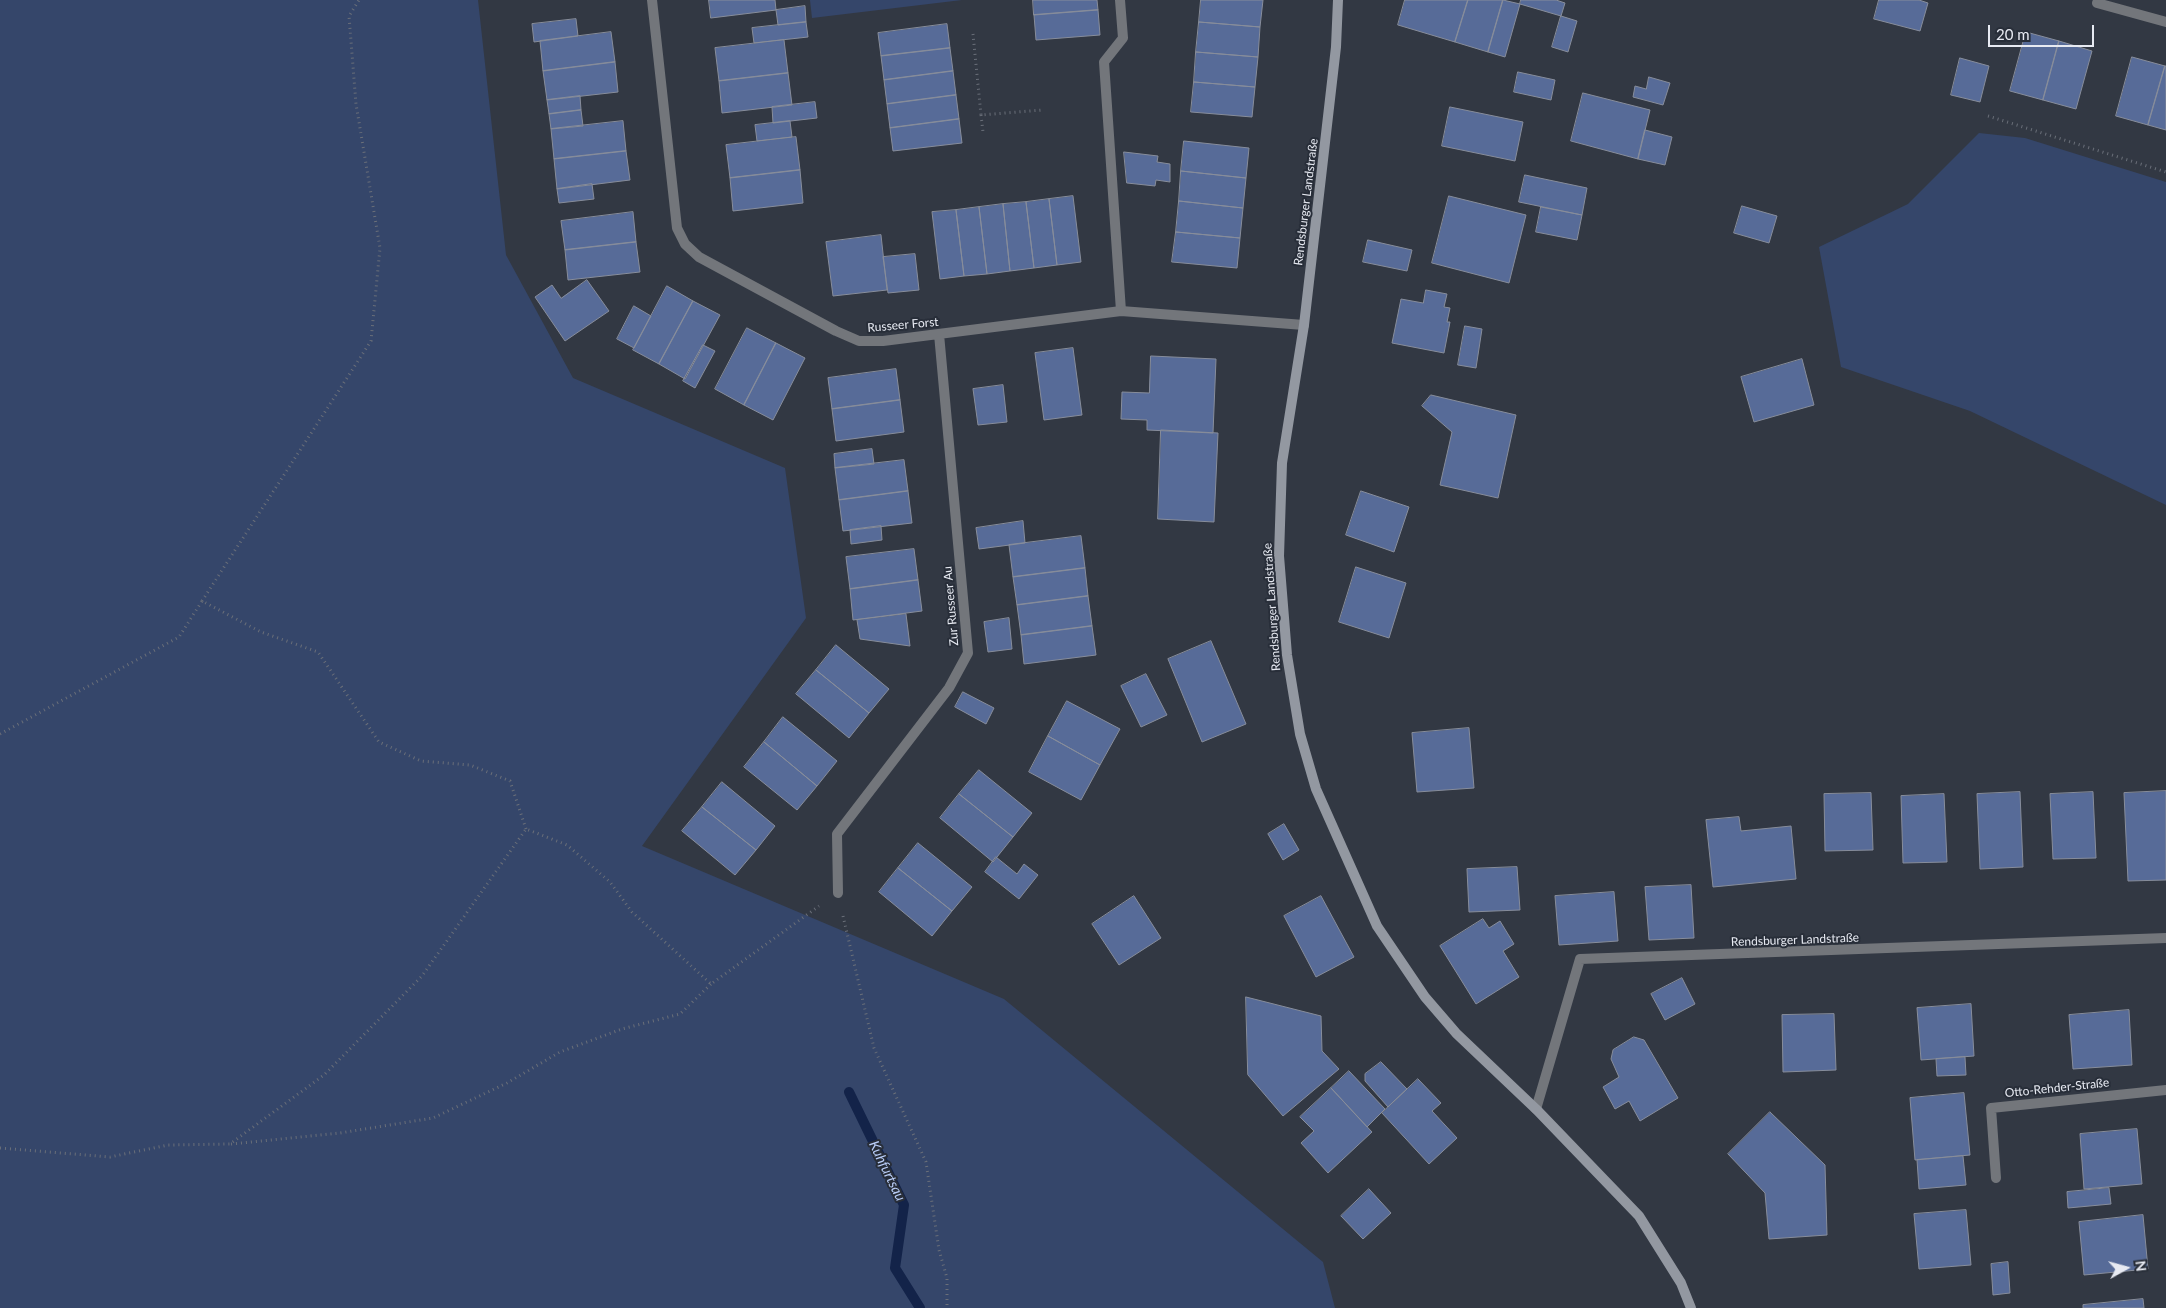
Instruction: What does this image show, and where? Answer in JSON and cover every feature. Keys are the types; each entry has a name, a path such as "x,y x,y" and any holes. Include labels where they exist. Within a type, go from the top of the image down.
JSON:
{"street":[{"name":"Russeer Forst","path":"652,0 677,228 685,244 699,257 836,332 859,341 883,341 1121,311 1304,325"},
{"path":"1120,0 1123,38 1104,62 1121,311"},
{"name":"Rendsburger Landstraße","path":"1338,0 1336,47 1304,325 1282,463 1279,556 1287,655 1300,734 1316,790 1377,926 1425,997 1456,1033 1536,1109 1639,1216 1681,1284 1690,1308"},
{"path":"2097,3 2166,22"},
{"name":"Zur Russeer Au","path":"838,893 837,834 949,688 968,653 938,334"},
{"name":"Rendsburger Landstraße","path":"1536,1109 1580,960 2166,938"},
{"name":"Otto-Rehder-Straße","path":"1996,1178 1991,1108 2166,1090"}],"path":[{"path":"0,734 179,637 371,341 380,248 356,104 349,16 360,0"},
{"path":"973,34 983,132"},
{"path":"981,115 1042,110"},
{"path":"1988,116 2166,172"},
{"path":"202,601 261,632 318,652 380,742 421,760 470,765 510,781 526,829"},
{"path":"526,829 567,845 610,882 632,912 711,984"},
{"path":"230,1144 324,1075 422,976 526,829"},
{"path":"0,1148 110,1157 168,1145 230,1144 340,1133 433,1118 507,1083 560,1052 622,1030 680,1014 711,984 838,893 874,1048 926,1162 938,1250 947,1278 947,1308"}],"shaded area":[{"path":"0,0 478,0 506,255 573,378 785,468 806,618 642,846 1004,999 1323,1262 1335,1308 0,1308"},
{"path":"810,0 962,0 812,18"},
{"path":"1979,133 2025,138 2166,182 2166,505 1970,411 1841,367 1819,247 1908,204"}],"building":[{"path":"709,0 775,0 776,10 711,18"},
{"path":"1033,0 1097,0 1098,10 1034,15"},
{"path":"1201,0 1263,0 1260,27 1199,22"},
{"path":"1405,0 1468,0 1455,42 1398,25"},
{"path":"1468,0 1503,0 1488,52 1455,42"},
{"path":"1503,0 1520,4 1505,57 1488,52"},
{"path":"1521,0 1556,0 1565,3 1561,16 1520,4"},
{"path":"1879,0 1919,0 1928,3 1920,31 1874,19"},
{"path":"805,6 806,22 778,25 776,10"},
{"path":"1098,10 1100,35 1036,40 1034,15"},
{"path":"1561,16 1577,21 1568,52 1552,47"},
{"path":"576,19 578,36 534,42 532,24"},
{"path":"806,22 808,37 754,43 752,28"},
{"path":"1199,22 1260,27 1258,57 1196,52"},
{"path":"947,24 950,48 881,56 878,33"},
{"path":"611,32 615,62 543,71 540,41"},
{"path":"2026,32 2059,41 2043,100 2010,91"},
{"path":"784,40 788,73 719,81 715,48"},
{"path":"2059,41 2092,51 2076,109 2043,100"},
{"path":"950,48 953,71 884,80 881,56"},
{"path":"1196,52 1258,57 1255,87 1194,82"},
{"path":"2132,57 2165,66 2148,125 2116,116"},
{"path":"1960,58 1989,66 1980,102 1951,95"},
{"path":"615,62 618,92 547,100 543,71"},
{"path":"2166,66 2166,130 2148,125"},
{"path":"953,71 956,95 887,104 884,80"},
{"path":"1518,72 1555,80 1551,100 1514,92"},
{"path":"788,73 792,105 722,113 719,81"},
{"path":"1649,77 1670,83 1663,105 1633,97 1635,86 1646,89"},
{"path":"1194,82 1255,87 1252,117 1191,112"},
{"path":"1583,93 1650,110 1638,159 1571,141"},
{"path":"956,95 959,119 890,128 887,104"},
{"path":"580,96 581,110 549,114 547,100"},
{"path":"815,102 817,118 773,123 772,107"},
{"path":"1450,107 1523,122 1515,161 1442,146"},
{"path":"581,110 583,126 551,129 549,114"},
{"path":"959,119 962,143 893,151 890,128"},
{"path":"623,121 626,151 554,159 551,129"},
{"path":"790,121 792,137 757,141 755,125"},
{"path":"1645,130 1672,137 1665,165 1638,159"},
{"path":"796,137 800,170 730,178 726,145"},
{"path":"1184,141 1249,148 1246,178 1181,171"},
{"path":"626,151 630,180 557,189 554,159"},
{"path":"1124,152 1158,156 1157,162 1170,164 1170,182 1156,180 1155,186 1127,183"},
{"path":"800,170 803,203 733,211 730,178"},
{"path":"1181,171 1246,178 1243,208 1179,201"},
{"path":"1525,175 1587,188 1582,215 1519,202"},
{"path":"592,184 594,199 559,203 557,189"},
{"path":"1073,196 1081,262 1057,265 1049,199"},
{"path":"1449,196 1526,215 1509,283 1432,263"},
{"path":"1049,199 1057,265 1034,268 1026,202"},
{"path":"1179,201 1243,208 1240,238 1176,232"},
{"path":"1026,202 1034,268 1010,271 1003,204"},
{"path":"1003,204 1010,271 987,274 979,207"},
{"path":"1742,206 1777,216 1769,243 1734,233"},
{"path":"979,207 987,274 964,276 956,210"},
{"path":"1541,207 1582,215 1577,240 1536,232"},
{"path":"956,210 964,276 940,279 932,212"},
{"path":"633,212 636,242 565,250 561,221"},
{"path":"1176,232 1240,238 1237,268 1172,262"},
{"path":"881,235 887,290 833,296 826,242"},
{"path":"1368,240 1412,250 1407,271 1363,262"},
{"path":"636,242 640,272 568,280 565,250"},
{"path":"915,254 919,290 888,293 883,257"},
{"path":"587,280 609,311 565,341 535,297 552,285 561,298"},
{"path":"667,286 693,301 659,364 633,350"},
{"path":"1426,290 1447,294 1444,307 1450,308 1447,322 1450,322 1444,353 1392,343 1401,299 1423,303"},
{"path":"693,301 720,315 685,379 659,364"},
{"path":"634,306 651,316 634,348 617,339"},
{"path":"1465,326 1482,329 1476,368 1458,365"},
{"path":"747,328 776,343 744,405 715,389"},
{"path":"776,343 805,358 773,420 744,405"},
{"path":"703,345 715,351 695,388 683,381"},
{"path":"1073,348 1082,415 1044,420 1035,353"},
{"path":"1151,356 1216,359 1213,433 1147,430 1147,420 1121,419 1122,392 1149,393"},
{"path":"1802,359 1814,405 1754,422 1741,377"},
{"path":"896,369 900,400 832,409 828,378"},
{"path":"1003,385 1007,422 978,425 973,389"},
{"path":"1431,395 1516,415 1498,498 1440,485 1452,432 1422,406"},
{"path":"900,400 904,432 836,441 832,409"},
{"path":"1161,430 1218,433 1214,522 1158,519"},
{"path":"872,449 874,464 835,468 834,454"},
{"path":"904,460 908,491 839,500 835,468"},
{"path":"908,491 912,523 843,531 839,500"},
{"path":"1361,491 1409,507 1394,552 1346,535"},
{"path":"1023,521 1025,543 979,549 976,528"},
{"path":"881,526 882,540 851,544 850,530"},
{"path":"1081,536 1085,568 1013,577 1009,545"},
{"path":"914,549 918,580 850,589 846,557"},
{"path":"1356,567 1406,583 1389,638 1339,622"},
{"path":"1085,568 1088,596 1017,605 1013,577"},
{"path":"918,580 922,611 853,620 850,589"},
{"path":"1088,596 1092,626 1021,635 1017,605"},
{"path":"906,614 910,646 860,639 857,620"},
{"path":"1009,618 1012,649 988,652 984,622"},
{"path":"1092,626 1096,655 1024,664 1021,635"},
{"path":"1211,641 1246,724 1202,742 1168,659"},
{"path":"836,645 889,689 869,713 816,670"},
{"path":"816,670 869,713 849,738 796,694"},
{"path":"1146,674 1167,715 1141,727 1121,686"},
{"path":"963,692 994,708 986,724 955,707"},
{"path":"1067,701 1120,729 1100,765 1048,736"},
{"path":"783,717 837,761 817,786 764,742"},
{"path":"1469,728 1474,788 1417,792 1412,733"},
{"path":"1048,736 1100,765 1081,800 1029,772"},
{"path":"764,742 817,786 797,810 744,767"},
{"path":"979,770 1032,813 1013,837 959,794"},
{"path":"722,782 775,826 756,850 702,807"},
{"path":"2166,791 2166,880 2128,881 2124,793"},
{"path":"2020,792 2023,867 1980,869 1977,794"},
{"path":"2093,792 2096,858 2053,859 2050,794"},
{"path":"1871,793 1873,850 1825,851 1824,794"},
{"path":"959,794 1013,837 993,862 940,818"},
{"path":"1944,794 1947,862 1903,863 1901,796"},
{"path":"702,807 756,850 735,875 682,831"},
{"path":"1739,817 1741,831 1791,826 1796,879 1713,887 1706,820"},
{"path":"1284,824 1299,850 1283,860 1268,834"},
{"path":"918,843 972,887 952,911 898,868"},
{"path":"996,857 1017,874 1024,864 1038,875 1019,899 985,872"},
{"path":"1517,867 1520,910 1469,912 1467,869"},
{"path":"898,868 952,911 932,936 879,892"},
{"path":"1691,885 1694,938 1649,940 1645,887"},
{"path":"1614,892 1618,941 1559,945 1555,896"},
{"path":"1134,896 1161,938 1119,965 1092,924"},
{"path":"1321,896 1354,957 1316,977 1284,916"},
{"path":"1483,919 1489,928 1500,921 1514,944 1503,951 1519,977 1476,1004 1440,946"},
{"path":"1682,978 1695,1004 1665,1020 1651,994"},
{"path":"1246,997 1321,1016 1322,1051 1339,1069 1283,1116 1248,1075"},
{"path":"1971,1004 1974,1056 1921,1060 1917,1008"},
{"path":"2129,1010 2132,1065 2073,1069 2069,1015"},
{"path":"1834,1014 1836,1070 1783,1072 1782,1015"},
{"path":"1634,1037 1644,1040 1678,1098 1640,1121 1629,1101 1615,1109 1603,1087 1619,1077 1611,1059 1613,1050"},
{"path":"1965,1057 1966,1075 1937,1076 1936,1059"},
{"path":"1381,1062 1407,1089 1388,1107 1365,1081 1365,1074"},
{"path":"1349,1071 1385,1109 1367,1127 1331,1088"},
{"path":"1418,1079 1441,1103 1432,1111 1457,1138 1429,1164 1382,1113"},
{"path":"1331,1088 1372,1132 1328,1173 1301,1143 1314,1131 1300,1117"},
{"path":"1964,1093 1970,1155 1915,1160 1910,1098"},
{"path":"1770,1112 1825,1165 1827,1235 1769,1239 1765,1193 1728,1154"},
{"path":"2137,1129 2142,1184 2084,1189 2080,1134"},
{"path":"1963,1156 1966,1185 1919,1189 1917,1160"},
{"path":"2109,1188 2111,1204 2068,1208 2067,1192"},
{"path":"1369,1189 1391,1213 1363,1239 1341,1216"},
{"path":"1966,1210 1971,1265 1919,1269 1914,1214"},
{"path":"2143,1215 2148,1269 2084,1275 2079,1222"},
{"path":"2008,1262 2010,1293 1993,1295 1991,1264"},
{"path":"2143,1299 2144,1308 2083,1308 2083,1305"}],"waterway":[{"name":"Kuhfurtsau","path":"849,1092 904,1205 895,1268 920,1308"}]}
